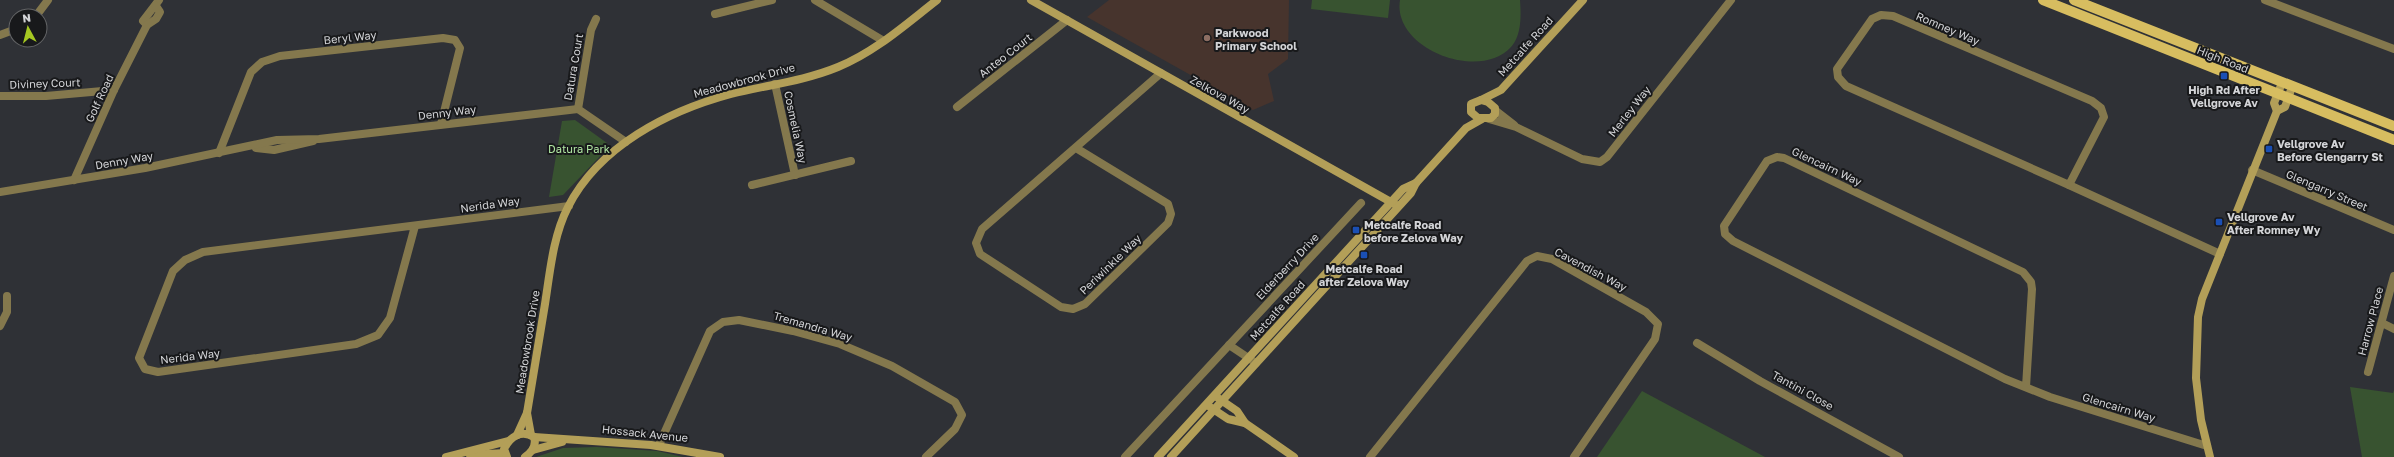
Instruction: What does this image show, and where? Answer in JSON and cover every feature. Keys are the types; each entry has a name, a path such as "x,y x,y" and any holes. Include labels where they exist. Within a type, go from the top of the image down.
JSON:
{"main road":[{"name":"High Road","path":"2043,0 2394,140"},
{"name":"High Road","path":"2074,0 2394,126"}],"street":[{"path":"715,14 772,0"},
{"path":"815,0 882,40"},
{"name":"Meadowbrook Drive","path":"517,435 527,414 552,256 569,206 602,163 626,142 672,114 702,102 819,74 839,66 882,40 937,0"},
{"name":"Zelkova Way","path":"1031,0 1394,204"},
{"name":"Metcalfe Road","path":"1466,128 1466,121 1471,112 1472,104 1501,90 1583,0"},
{"name":"Merley Way","path":"1485,119 1516,127 1582,159 1600,162 1607,157 1731,0"},
{"path":"2265,0 2394,49"},
{"name":"Golf Road","path":"74,180 114,90 146,25 156,19 160,12 157,3 147,13 143,21 146,25"},
{"name":"Romney Way","path":"2068,185 2104,117 2100,108 2092,101 1892,16 1881,15 1872,19 1837,69 1838,78 1846,86 2220,254"},
{"name":"Datura Court","path":"596,19 591,30 578,109 626,142"},
{"name":"Anteo Court","path":"957,107 1067,20"},
{"name":"Beryl Way","path":"219,153 251,72 262,62 280,56 443,38 455,40 460,48 441,124"},
{"name":"Periwinkle Way","path":"1076,148 1168,204 1171,214 1168,223 1085,304 1073,308 1061,307 980,254 976,243 982,229 1161,73"},
{"path":"2277,111 2274,103 2282,83"},
{"name":"Cosmelia Way","path":"776,84 794,175"},
{"path":"2210,457 2207,446 2198,370 2198,314 2202,299 2252,170 2277,111 2285,107 2292,87"},
{"name":"Diviney Court","path":"0,96 46,96 114,90"},
{"name":"Metcalfe Road","path":"1158,457 1206,404 1218,398 1394,204 1411,193 1416,183 1466,128 1494,116 1501,90"},
{"path":"1481,100 1492,104 1496,110"},
{"name":"Denny Way","path":"0,192 252,147 274,150 289,148 319,139 578,109"},
{"name":"Merley Way","path":"1496,110 1516,127"},
{"path":"1471,112 1485,119"},
{"name":"Glencairn Way","path":"2026,388 2032,289 2031,282 2023,272 1784,158 1777,157 1767,161 1724,226 1724,233 1729,239 2026,388 2050,397 2207,446"},
{"name":"Cosmelia Way","path":"752,185 851,161"},
{"name":"Glengarry Street","path":"2252,170 2394,230"},
{"name":"Elderberry Drive","path":"1125,457 1361,203"},
{"name":"Nerida Way","path":"415,226 390,318 378,335 356,344 158,372 145,368 139,358 173,271 185,260 202,252 569,206"},
{"name":"Cavendish Way","path":"1370,457 1527,262 1537,256 1552,259 1646,312 1658,324 1655,339 1574,457"},
{"name":"Harrow Place","path":"2368,372 2394,276"},
{"path":"0,326 7,312 7,296"},
{"name":"Tremandra Way","path":"659,445 710,331 723,322 739,320 793,331 840,344 892,366 955,402 962,415 955,429 926,457"},
{"path":"2382,323 2394,329"},
{"name":"Tantini Close","path":"1697,343 1760,381 1899,457"},
{"path":"1229,345 1252,361"},
{"path":"1218,398 1237,411 1245,423"},
{"name":"Metcalfe Road","path":"1171,457 1214,410 1218,398"},
{"path":"1206,404 1228,419 1245,423 1294,457"},
{"name":"Meadowbrook Drive","path":"527,414 533,436"},
{"path":"446,457 508,441 517,435"},
{"name":"Hossack Avenue","path":"517,435 566,441 596,440 659,445 720,457"},
{"path":"533,436 536,444 533,450"},
{"path":"456,455 506,455 508,441"},
{"name":"Hossack Avenue","path":"525,457 533,450 566,441"}],"shaded area":[{"name":"Parkwood Primary School","path":"1109,0 1289,0 1288,59 1268,74 1274,101 1253,110 1087,17"}],"green space":[{"path":"1312,0 1390,0 1388,18 1311,9"},
{"path":"1400,0 1520,0 1519,31 1515,42 1511,47 1497,57 1479,61 1460,60 1441,55 1423,46 1410,33 1401,18"},
{"name":"Datura Park","path":"575,120 607,143 605,151 563,195 549,197 562,121"},
{"path":"2350,387 2393,393 2394,390 2394,457 2362,457"},
{"path":"1642,391 1765,457 1597,457"},
{"path":"597,447 657,451 683,457 536,457 563,448"}],"place":[{"name":"Parkwood Primary School","path":"1207,38"},
{"name":"High Rd After Vellgrove Av","path":"2224,76"},
{"name":"Vellgrove Av Before Glengarry St","path":"2269,149"},
{"name":"Vellgrove Av After Romney Wy","path":"2219,222"},
{"name":"Metcalfe Road before Zelova Way","path":"1356,230"},
{"name":"Metcalfe Road after Zelova Way","path":"1364,255"}]}
